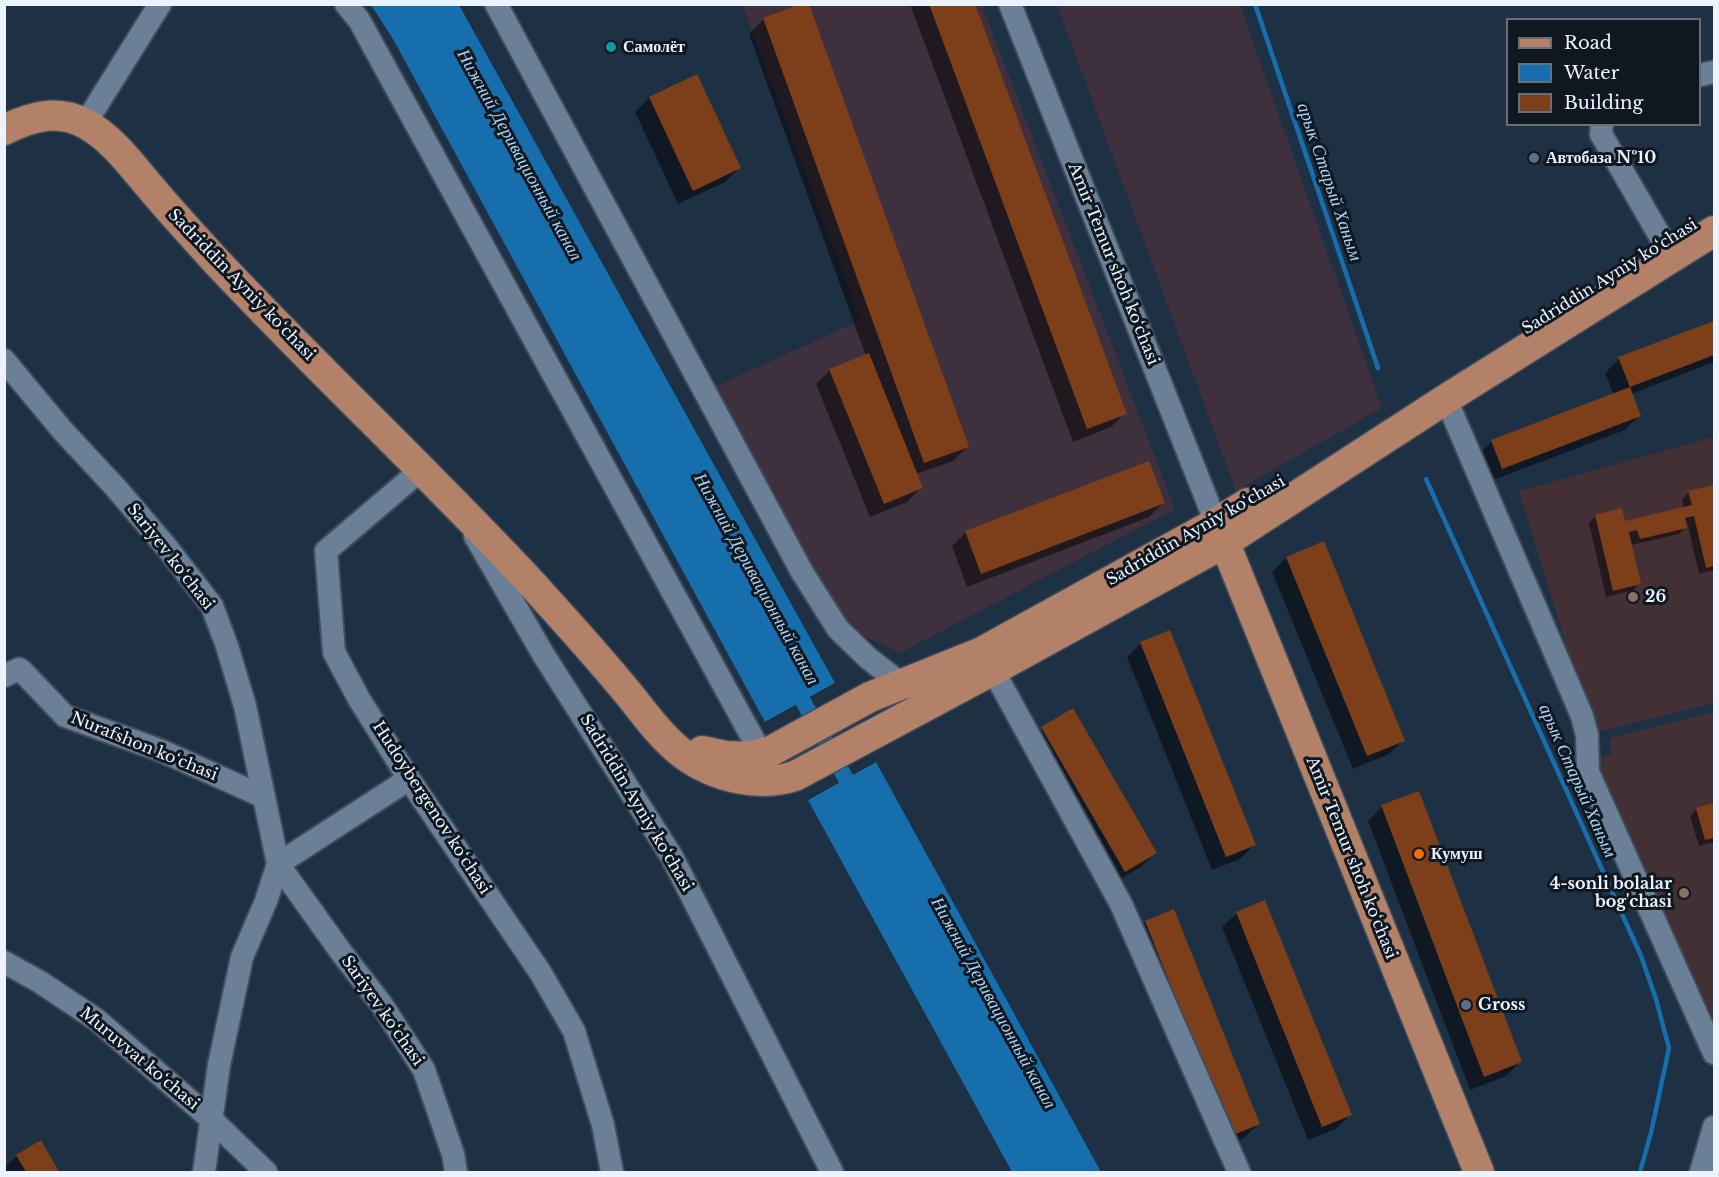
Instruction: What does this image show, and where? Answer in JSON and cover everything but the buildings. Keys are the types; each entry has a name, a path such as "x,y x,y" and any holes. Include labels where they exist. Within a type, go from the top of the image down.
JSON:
{"main road":[{"name":"Sadriddin Ayniy ko‘chasi","path":"4,130 27,119 58,115 85,124 100,133 121,153 186,229 261,308 422,469 582,637 651,721 683,754 736,778 760,781 778,781 795,776 993,670 1446,399 1714,231"},
{"name":"Sadriddin Ayniy ko‘chasi","path":"651,721 665,734 691,748 733,757 753,757 770,751 900,683 982,652 1220,533 1714,212"},
{"name":"Amir Temur shoh ko‘chasi","path":"1220,533 1479,1173"}],"street":[{"path":"85,124 160,4"},
{"path":"346,4 364,31 770,751"},
{"path":"496,4 802,572 838,629 868,658 900,683"},
{"name":"Amir Temur shoh ko‘chasi","path":"1010,4 1220,533"},
{"path":"1602,126 1601,134 1664,243"},
{"name":"Sariyev ko‘chasi","path":"4,360 63,431 168,549 212,606 245,706 278,864 381,1005 424,1070 453,1154 456,1173"},
{"path":"1446,399 1582,716 1587,735 1588,772 1714,1053"},
{"name":"Hudoybergenov ko‘chasi","path":"422,469 326,551 334,652 359,699 409,779 540,972 574,1031 603,1125 612,1173"},
{"name":"Sadriddin Ayniy ko‘chasi","path":"458,506 543,654 672,856 832,1173"},
{"name":"Nurafshon ko‘chasi","path":"4,676 19,669 65,716 162,751 264,797"},
{"path":"993,670 1121,904 1239,1173"},
{"path":"204,1173 219,1065 242,957 266,900 278,864 409,779"},
{"name":"Muruvvat ko‘chasi","path":"4,962 40,982 97,1020 212,1120 266,1173"},
{"path":"1701,1173 1714,1127"}],"shaded area":[{"path":"751,4 982,5 1175,509 900,653 847,628 712,388 861,320 743,7"},
{"path":"1057,5 1240,5 1382,408 1236,491"},
{"name":"26","path":"1714,437 1714,703 1593,733 1519,491"},
{"name":"4-sonli bolalar bog'chasi","path":"1714,712 1714,1028 1594,759 1612,754 1610,738"}],"water":[{"path":"371,5 459,5 835,683 765,722 393,39"},
{"path":"876,762 1101,1172 1012,1172 808,800"}],"pier":[{"path":"835,683 836,686 766,724 765,722"},
{"path":"875,759 876,762 808,800 806,797"}],"waterway":[{"name":"арык Старый Ханым","path":"1255,4 1378,368"},
{"name":"арык Старый Ханым","path":"1426,479 1641,956 1656,999 1669,1048 1651,1133 1640,1172"},
{"name":"Нижний Деривационный канал","path":"793,683 856,797"}],"place":[{"name":"Самолёт","path":"611,47"},
{"name":"Автобаза №10","path":"1534,158"},
{"name":"26","path":"1633,597"},
{"name":"Кумуш","path":"1419,854"},
{"name":"4-sonli bolalar bog'chasi","path":"1684,893"},
{"name":"Gross","path":"1466,1005"}]}
